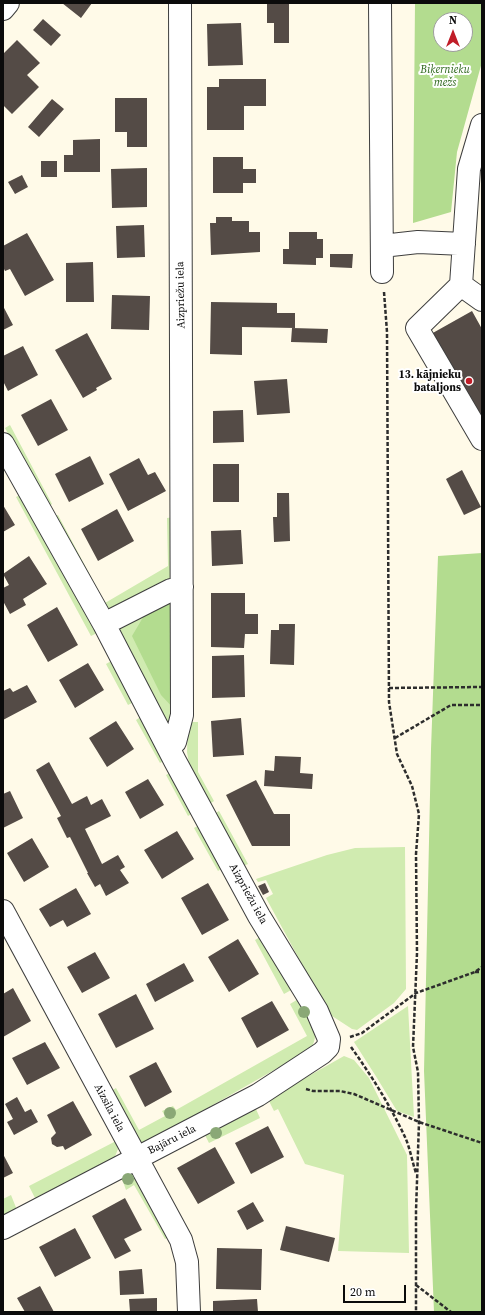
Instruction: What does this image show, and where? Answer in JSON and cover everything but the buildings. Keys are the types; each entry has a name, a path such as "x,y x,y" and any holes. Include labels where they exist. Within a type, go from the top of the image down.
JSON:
{"street":[{"path":"3,9 8,3"},
{"name":"Aizpriežu iela","path":"168,747 175,742 182,715 180,3"},
{"path":"380,3 382,272"},
{"path":"482,125 469,169 461,285 417,328 482,439"},
{"path":"382,246 418,242 464,244"},
{"path":"461,285 482,300"},
{"name":"Aizpriežu iela","path":"3,444 104,624 259,916 305,989 325,1026 341,1040"},
{"path":"104,624 172,590 182,587"},
{"name":"Aizsila iela","path":"3,911 181,1240 187,1262 189,1312"},
{"name":"Bajāru iela","path":"3,1228 251,1098 280,1081 322,1053 328,1047 341,1040"}],"path":[{"path":"382,272 387,332 389,702 397,754 412,786 419,814 416,854 416,993 413,1047 418,1072 419,1122 416,1312"},
{"path":"389,688 482,687"},
{"path":"395,738 451,705 482,704"},
{"path":"417,1175 406,1139 392,1112 371,1075 341,1040 362,1033 416,993 475,972 482,967"},
{"path":"475,972 482,972"},
{"path":"280,1081 313,1091 340,1091 354,1094 392,1112 482,1143"},
{"path":"416,1285 452,1312"}],"green space":[{"name":"Biķernieku mežs","path":"415,3 482,3 482,62 457,152 451,212 413,223"},
{"path":"10,425 52,504 47,508 5,428"},
{"path":"22,494 97,633 91,636 16,497"},
{"path":"58,515 105,603 168,566 167,518 175,517 174,573 167,582 109,613 53,517"},
{"path":"482,553 482,1312 434,1312 424,1071 431,749 438,556"},
{"path":"178,598 171,723 165,725 117,626"},
{"path":"174,602 175,710 161,695 132,636 145,614"},
{"path":"113,660 134,702 128,705 106,664"},
{"path":"142,716 166,760 160,763 136,720"},
{"path":"188,722 198,722 198,772 214,801 208,805 189,764 187,752"},
{"path":"173,771 195,812 188,816 166,775"},
{"path":"219,811 248,864 243,866 214,814"},
{"path":"201,824 224,867 218,871 194,828"},
{"path":"405,847 406,989 394,1003 357,1030 352,1029 329,1014 266,898 273,894 266,880 258,882 256,879 327,855 355,848"},
{"path":"262,936 293,989 284,994 255,940"},
{"path":"300,998 315,1029 314,1042 311,1049 148,1142 141,1143 111,1091 116,1088 139,1130 165,1116 162,1111 173,1106 176,1110 307,1036 290,1004"},
{"path":"408,1006 414,1117 397,1111 354,1042"},
{"path":"344,1056 354,1060 369,1078 407,1155 409,1253 338,1251 344,1175 305,1164 278,1109 274,1111 268,1099"},
{"path":"255,1107 260,1118 209,1143 204,1133"},
{"path":"116,1141 118,1149 114,1159 35,1198 29,1186"},
{"path":"129,1172 134,1173 172,1236 165,1239 134,1185 126,1190 121,1176"},
{"path":"11,1195 17,1210 3,1217 3,1199"}],"place":[{"name":"13. kājnieku bataljons","path":"469,381"}]}
